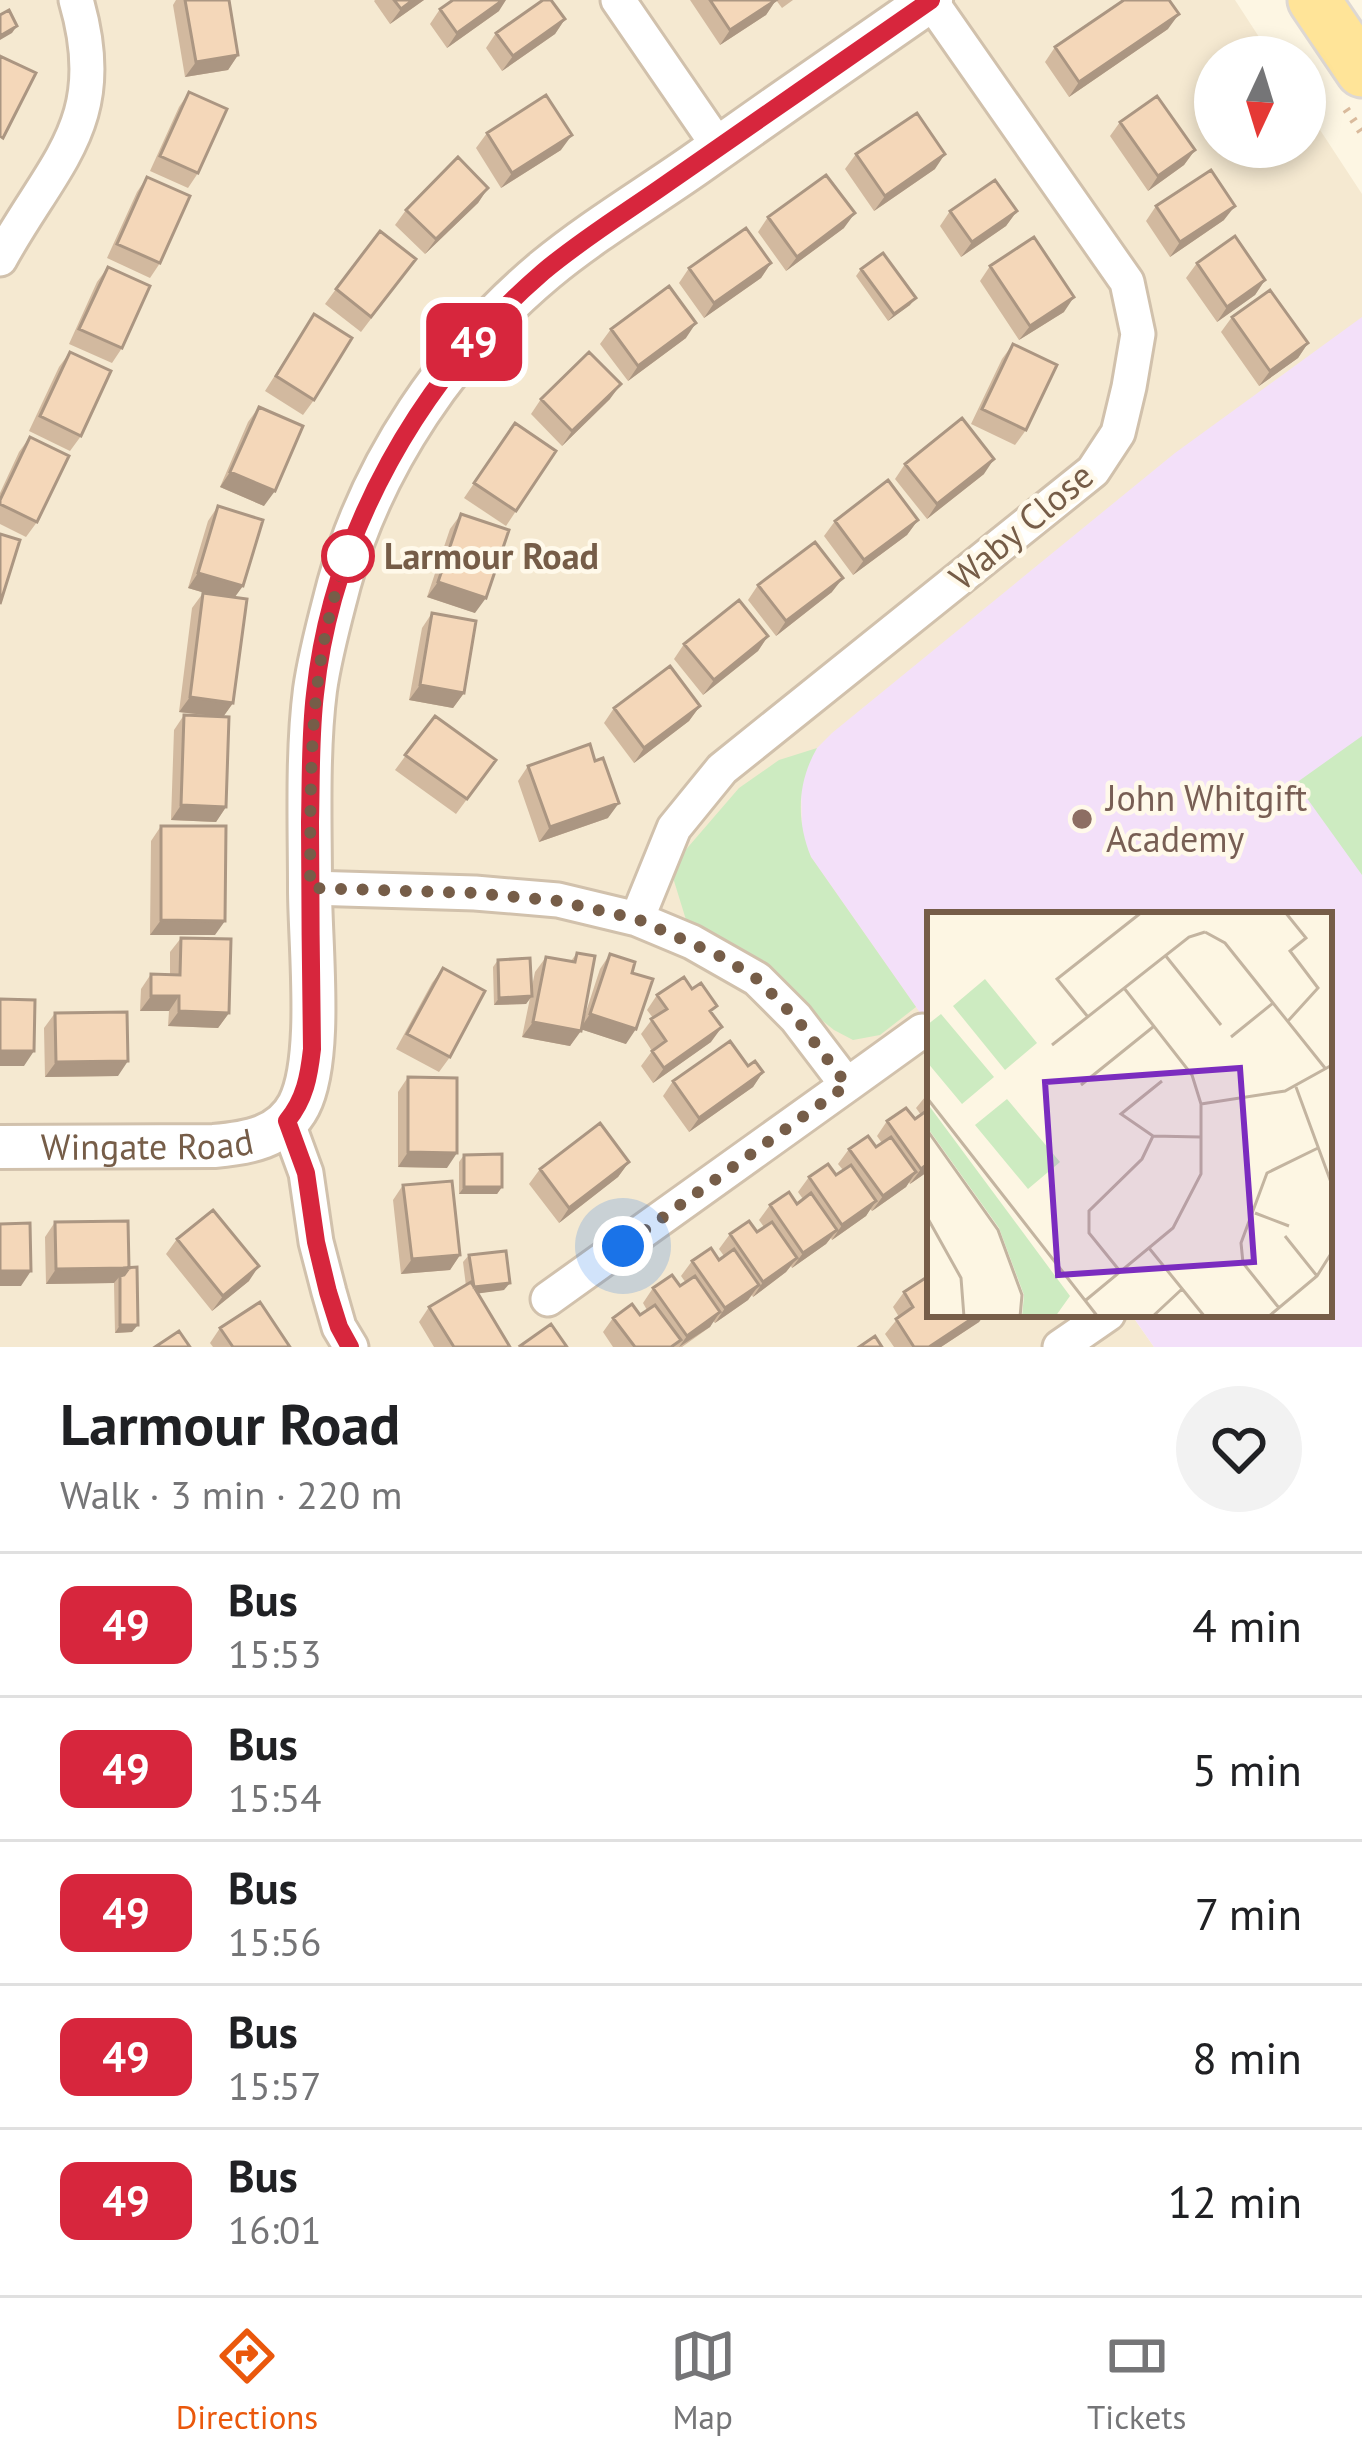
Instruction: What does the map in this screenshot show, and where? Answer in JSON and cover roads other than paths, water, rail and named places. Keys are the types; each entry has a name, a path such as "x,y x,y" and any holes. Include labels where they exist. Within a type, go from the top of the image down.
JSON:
{"main road":[{"path":"1314,0 1362,71"}],"street":[{"path":"0,260 76,133 89,74 88,46 76,0"},
{"path":"618,0 719,147"},
{"path":"350,1347 328,1292 306,1173 287,1121 304,1092 312,1049 315,694 345,565 395,451 429,397 465,351 545,270 930,0"},
{"name":"Waby Close","path":"637,919 674,827 722,769 1093,471 1118,434 1138,334 1127,282 930,0"},
{"path":"310,888 537,898 637,919 708,950 757,979 796,1018 847,1085"},
{"path":"548,1299 922,1031"},
{"name":"Wingate Road","path":"0,1147 230,1144 268,1135 287,1121"},
{"path":"1060,1347 1104,1317"}],"place":[{"name":"Larmour Road","path":"348,556"},
{"name":"John Whitgift Academy","path":"1082,819"}]}
